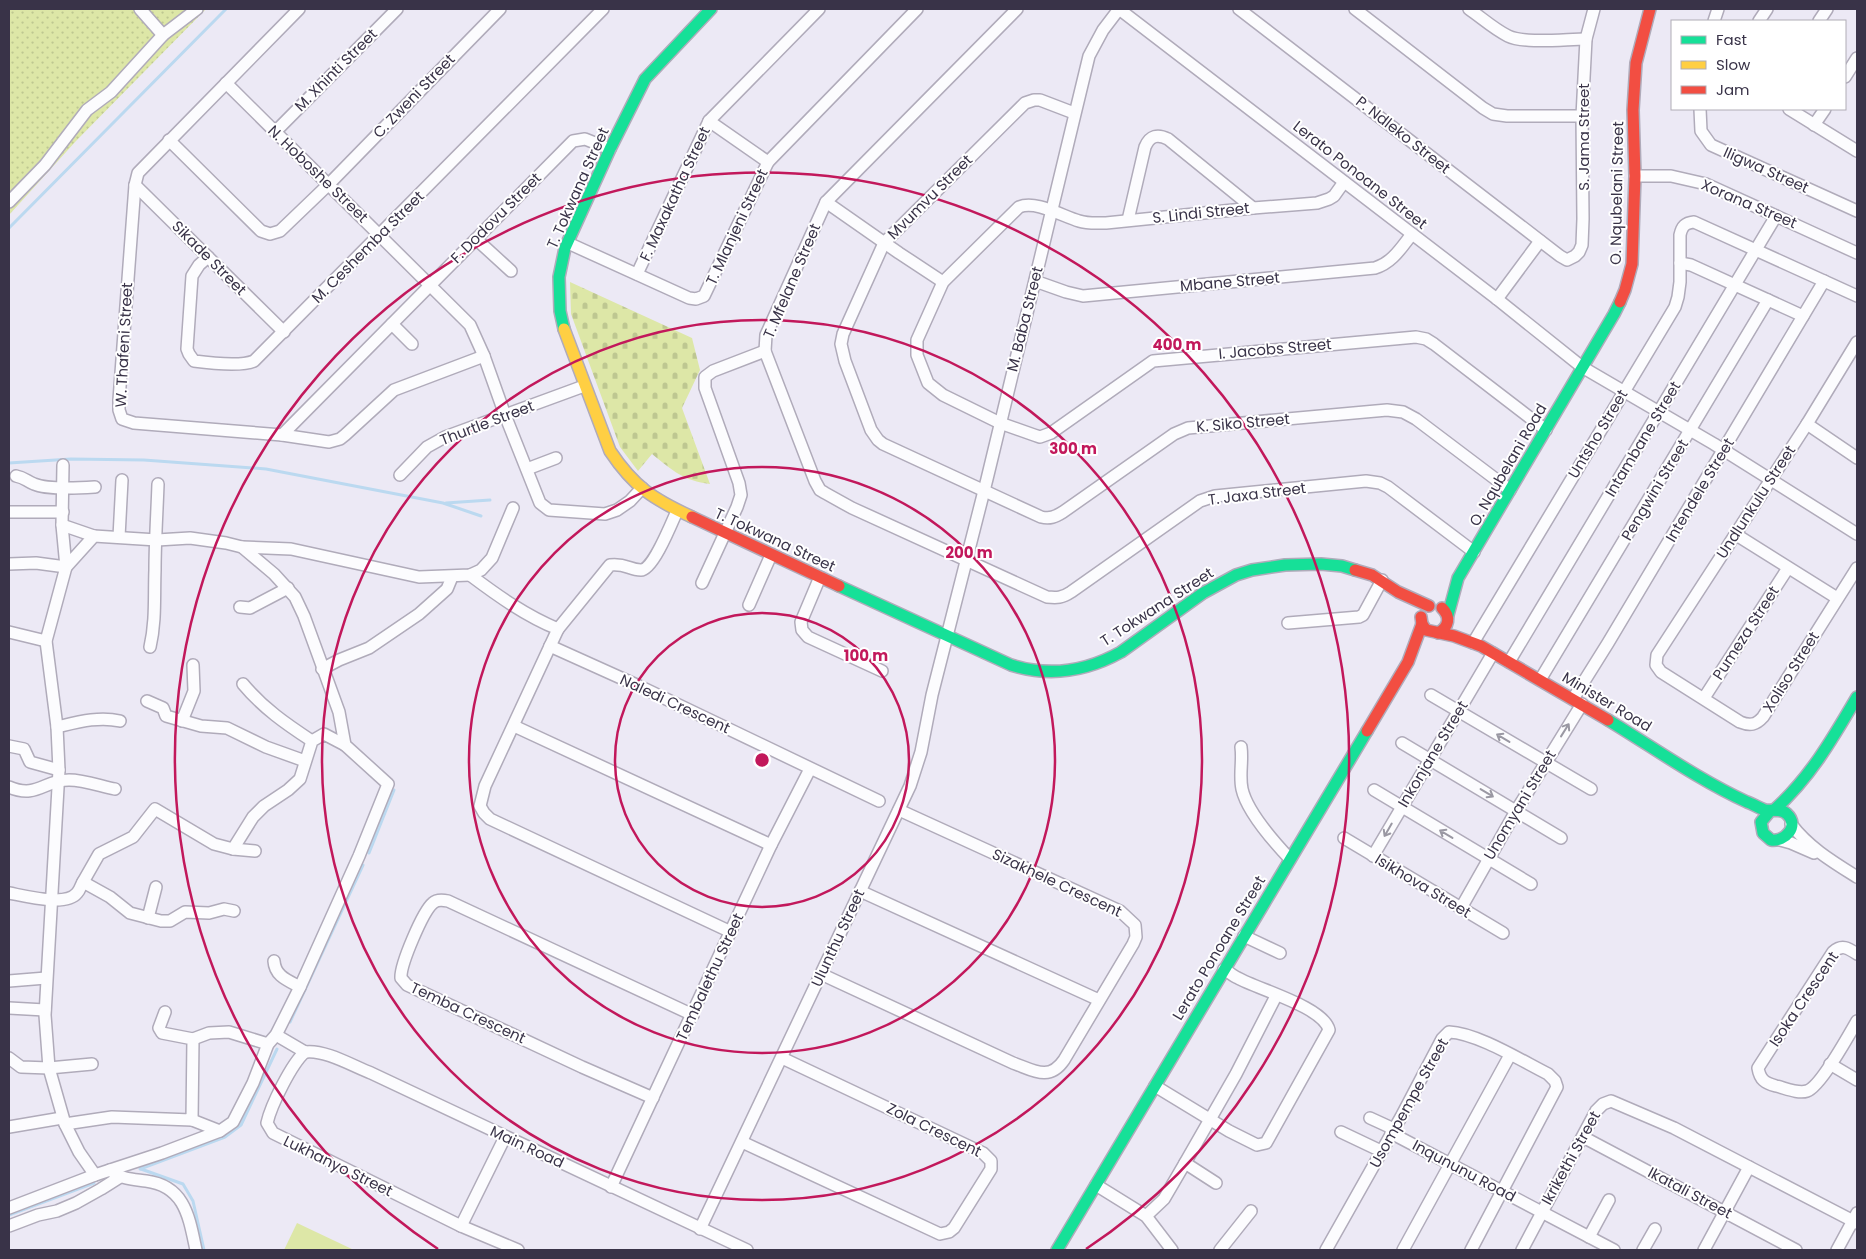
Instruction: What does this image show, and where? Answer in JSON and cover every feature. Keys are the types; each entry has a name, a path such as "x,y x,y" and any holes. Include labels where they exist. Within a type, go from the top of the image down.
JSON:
{"street":[{"path":"140,9 163,35"},
{"path":"9,202 44,165 87,110 111,92 163,35 197,9"},
{"name":"W. Thafeni Street","path":"299,9 140,170 136,178 119,400 119,410 122,419 134,423 282,435 317,441 334,441 345,435 394,390 484,356"},
{"name":"M. Xhinti Street","path":"275,132 397,9"},
{"name":"C. Zweni Street","path":"169,140 266,234 280,231 329,184 500,9"},
{"name":"M. Ceshemba Street","path":"208,257 195,270 192,276 187,348 194,361 250,363 258,358 284,332 603,9"},
{"name":"T. Tokwana Street","path":"711,9 645,79 610,149 568,243 559,277 560,311 584,386 610,451 620,466 642,488 658,501 677,511 947,636 1024,669 1048,672 1072,670 1108,658 1120,652 1203,593 1236,575 1252,570 1320,564 1342,566 1356,569 1382,580 1398,592 1431,606"},
{"name":"F. Maxakatha Street","path":"638,274 709,121 819,9"},
{"name":"T. Mlanjeni Street","path":"568,243 689,298 696,299 704,296 768,162 917,9"},
{"name":"T. Mfelane Street","path":"966,560 852,508 820,490 814,481 766,351 766,335 826,202 1017,9"},
{"name":"M. Baba Street","path":"947,636 1089,56 1103,30 1119,9"},
{"name":"Lerato Ponoane Street","path":"1119,9 1497,299 1582,367 1724,450 1857,534"},
{"name":"P. Ndleko Street","path":"1239,9 1567,260"},
{"path":"1354,9 1483,108 1494,114 1507,116 1582,116"},
{"path":"1469,9 1496,30 1510,37 1522,40 1586,39"},
{"name":"S. Jama Street","path":"1567,260 1580,252 1582,244 1582,116 1586,39 1594,9"},
{"name":"O. Nqubelani Street","path":"1582,367 1614,314 1625,290 1632,264 1636,63 1650,9"},
{"path":"1760,20 1767,9"},
{"path":"1820,20 1827,9"},
{"path":"1846,75 1857,58"},
{"name":"N. Hoboshe Street","path":"226,83 470,325 484,356 540,503 548,510 605,514 616,510 630,501 642,488"},
{"name":"Mvumvu Street","path":"984,491 878,440 871,430 845,361 841,344 884,243 1025,103 1040,100 1074,113"},
{"name":"Iligwa Street","path":"1700,110 1701,131 1711,145 1857,211"},
{"path":"1791,110 1857,150"},
{"path":"1814,125 1824,110"},
{"path":"709,121 768,162"},
{"path":"1128,220 1144,147 1150,138 1156,135 1168,139 1253,208"},
{"name":"F. Dodovu Street","path":"282,435 572,141 585,139 610,149"},
{"name":"Xorana Street","path":"1635,176 1671,176 1700,182 1857,253"},
{"name":"S. Lindi Street","path":"943,282 1019,207 1027,204 1092,224 1317,203 1329,200 1344,182"},
{"name":"Sikade Street","path":"135,185 284,332"},
{"path":"826,202 943,282 917,340 917,355 928,383 943,395 1000,423"},
{"name":"Intambane Street","path":"1509,662 1776,216"},
{"name":"Untsho Street","path":"1473,643 1675,307 1678,297 1681,230 1688,223 1694,222 1756,250"},
{"name":"Mbane Street","path":"1035,281 1084,296 1375,268 1384,266 1390,261 1412,234"},
{"path":"476,239 511,271"},
{"path":"1497,299 1540,241"},
{"path":"1756,250 1857,296"},
{"path":"1680,263 1691,265 1803,316"},
{"name":"Intendele Street","path":"1578,701 1824,281"},
{"name":"Pengwini Street","path":"1540,680 1768,300"},
{"path":"392,324 412,344"},
{"name":"I. Jacobs Street","path":"1000,423 1034,435 1046,436 1153,362 1410,337 1426,339 1434,344 1546,430"},
{"name":"Undlunkulu Street","path":"1655,662 1657,655 1807,424 1857,342"},
{"path":"702,583 737,506 740,489 732,461 705,388 705,377 713,371 766,351"},
{"name":"O. Nqubelani Road","path":"1431,606 1458,578 1582,367"},
{"name":"Thurtle Street","path":"400,476 427,447 445,437 584,386"},
{"name":"K. Siko Street","path":"984,491 1041,517 1054,517 1182,430 1387,410 1403,412 1416,419 1510,490"},
{"path":"1807,424 1857,458"},
{"path":"526,469 556,458"},
{"path":"63,465 62,525 66,567 46,641 57,727 59,776 45,1010 49,1068 64,1121 79,1152 95,1175"},
{"path":"16,476 26,478 35,485 95,487"},
{"path":"118,538 122,480"},
{"name":"T. Jaxa Street","path":"966,560 1047,597 1062,598 1200,501 1208,498 1366,482 1380,483 1388,487 1474,552"},
{"path":"150,647 154,630 158,484"},
{"path":"62,525 94,536 157,540 209,539 242,547 292,549 419,577 452,577 470,575 481,570 492,558 513,508"},
{"path":"677,511 654,559 647,568 641,570 621,564 610,565 558,629 481,797 480,806 490,819 731,932"},
{"path":"9,512 63,512"},
{"path":"1735,534 1837,598"},
{"path":"66,567 94,536"},
{"path":"242,547 274,574 295,597 304,616 338,712 345,745"},
{"path":"750,605 771,555"},
{"path":"9,564 36,563 66,567"},
{"name":"Pumeza Street","path":"1704,698 1788,568"},
{"name":"Xoliso Street","path":"1655,662 1661,672 1740,722 1753,724 1759,722 1857,568"},
{"path":"470,575 508,602 541,622 558,629"},
{"path":"322,669 369,648 419,614 447,589 452,577"},
{"path":"820,578 801,622 802,630 808,637 882,672"},
{"name":"O. Nqubelani Road","path":"1449,616 1451,600 1458,578"},
{"path":"1288,623 1359,617 1363,615 1382,580"},
{"path":"240,607 250,608 288,588"},
{"name":"T. Tokwana Street","path":"1398,592 1421,621"},
{"path":"1431,606 1444,608 1449,616 1446,628 1436,633 1426,630 1421,621 1424,611 1431,606"},
{"name":"Minister Road","path":"1449,616 1473,643"},
{"name":"Lerato Ponoane Street","path":"1408,662 1421,621"},
{"path":"9,632 46,641"},
{"name":"Lerato Ponoane Street","path":"1057,1250 1408,662 1436,633"},
{"name":"Minister Road","path":"1436,633 1473,643 1578,701 1722,790 1748,812 1760,827"},
{"name":"Ulunthu Street","path":"700,1229 910,786 921,752 932,695 947,636"},
{"name":"Naledi Crescent","path":"550,646 641,687 879,801"},
{"name":"Inkonjane Street","path":"1373,856 1493,653"},
{"path":"182,721 194,690 193,665"},
{"path":"243,684 256,700 268,710 312,741"},
{"path":"1431,695 1591,789"},
{"path":"1857,697 1809,773 1790,797 1762,817 1760,827 1763,834 1769,839 1791,842 1829,860 1857,877"},
{"path":"147,701 164,708 166,716 206,727 227,728 266,747 305,761"},
{"name":"Unomyani Street","path":"1460,908 1545,762 1578,701"},
{"path":"57,727 96,719 109,718 120,721"},
{"path":"514,726 771,845"},
{"path":"9,1208 95,1175 115,1174 220,1131 233,1122 272,1040 300,987 359,856 388,784 345,745 324,734 312,741 300,779 288,790 264,806 253,818 234,849"},
{"path":"1402,743 1561,838"},
{"path":"9,746 24,750 30,762 59,776 115,789"},
{"path":"1241,747 1242,790 1247,802 1266,831 1290,858"},
{"name":"Tembalethu Street","path":"611,1187 771,845 810,768"},
{"path":"1780,840 1788,834 1794,806 1809,773"},
{"path":"9,787 25,791 35,791 59,776"},
{"path":"1374,790 1531,884"},
{"name":"Minister Road","path":"1722,790 1772,810"},
{"path":"9,893 53,900 68,899 77,893 99,854 134,837 155,809 214,844 234,849 256,851"},
{"name":"Sizakhele Crescent","path":"821,974 1013,1063 1043,1074 1054,1071 1060,1066 1136,937 1133,921 1120,911 899,810"},
{"path":"1772,810 1784,812 1803,838 1829,860"},
{"name":"Isikhova Street","path":"1344,838 1503,933"},
{"path":"83,882 117,902 130,913 148,918 170,921 185,912 209,913 224,909 234,911"},
{"path":"148,918 156,887"},
{"path":"860,891 1099,1000"},
{"name":"Temba Crescent","path":"654,1098 582,1067 407,985 402,978 402,968 421,923 432,903 437,900 448,901 693,1015"},
{"path":"1244,936 1280,953"},
{"name":"Isoka Crescent","path":"1830,1064 1814,1086 1802,1092 1764,1082 1759,1075 1758,1068 1833,952 1842,947 1857,954"},
{"path":"274,961 274,968 281,976 300,987"},
{"path":"1155,1086 1241,1137 1257,1145 1266,1143 1292,1093 1329,1030 1328,1025 1292,1000 1276,996 1238,978 1224,969"},
{"path":"9,981 46,978"},
{"path":"1146,1216 1164,1199 1186,1163 1236,1074 1276,996"},
{"path":"9,1008 45,1010"},
{"path":"165,1012 159,1028 162,1033 193,1039 219,1031 229,1032 272,1040 305,1052"},
{"path":"1857,1021 1830,1064 1857,1080"},
{"name":"Usompempe Street","path":"1326,1250 1442,1039 1448,1032 1459,1032 1510,1055 1548,1074 1555,1081 1556,1089 1502,1192"},
{"path":"192,1120 193,1039"},
{"name":"Main Road","path":"305,1052 312,1051 332,1057 371,1073 747,1250"},
{"name":"Lukhanyo Street","path":"305,1052 297,1060 271,1111 267,1123 273,1133 460,1226 518,1250"},
{"path":"1403,1250 1510,1055"},
{"path":"9,1058 21,1067"},
{"name":"Zola Crescent","path":"742,1142 940,1234 949,1232 954,1228 992,1169 991,1161 984,1153 782,1058"},
{"path":"9,1071 21,1067 49,1068 92,1064"},
{"name":"Ikrikethi Street","path":"1522,1250 1596,1112 1602,1104 1611,1102 1674,1128 1856,1219"},
{"path":"9,1127 112,1117 192,1120 220,1131"},
{"name":"Inqununu Road","path":"1370,1118 1451,1165 1614,1250"},
{"path":"1341,1132 1381,1151"},
{"path":"460,1226 505,1137"},
{"name":"Ikatali Street","path":"1583,1137 1796,1250"},
{"path":"1186,1163 1216,1183"},
{"path":"1704,1250 1749,1167"},
{"path":"9,1226 70,1206 101,1189 115,1174"},
{"path":"115,1174 128,1180 170,1188 177,1195 186,1212 196,1250"},
{"path":"1096,1185 1146,1216 1172,1250"},
{"path":"1471,1250 1502,1192"},
{"path":"1590,1238 1609,1200"},
{"path":"1220,1250 1251,1211"},
{"path":"1837,1250 1856,1219"},
{"path":"1643,1250 1655,1229"}],"green space":[{"path":"9,9 206,9 76,141 9,215"},
{"path":"570,282 692,338 700,370 682,408 710,484 685,477 672,470 652,454 638,471 620,447 571,314"},
{"path":"297,1223 354,1250 284,1250"}],"waterway":[{"path":"9,228 226,9"},
{"path":"9,463 71,459 144,460 266,469 443,503 481,516"},
{"path":"446,503 490,500"},
{"path":"369,853 394,790"},
{"path":"290,1022 363,865"},
{"path":"140,1169 225,1137 241,1125 277,1049"},
{"path":"141,1169 183,1184 193,1201 204,1250"},
{"path":"9,1215 94,1183"}],"traffic: fast":[{"path":"564,329 560,311 559,277 565,248 610,149 645,79 711,9"},
{"path":"1448,615 1458,578 1620,302"},
{"path":"839,586 1011,665 1039,671 1054,671 1081,668 1108,659 1121,652 1203,593 1236,575 1252,570 1285,565 1321,564 1342,566 1355,570"},
{"path":"1774,810 1810,771 1857,697"},
{"path":"1608,720 1694,774 1729,793 1765,810 1785,812 1792,823 1786,836 1771,840 1763,833 1761,822 1770,811"},
{"path":"1057,1250 1367,731"}],"traffic: slow":[{"path":"564,329 610,451 627,474 645,491 692,517"}],"traffic: jam":[{"path":"1620,302 1632,264 1635,176 1633,110 1636,63 1650,9"},
{"path":"692,517 839,586"},
{"path":"1355,570 1372,575 1398,592 1429,606"},
{"path":"1438,633 1445,628 1448,622 1447,615 1442,608"},
{"path":"1421,617 1422,624 1426,630 1454,636 1481,646 1608,720"},
{"path":"1367,731 1408,662 1422,624"}]}
